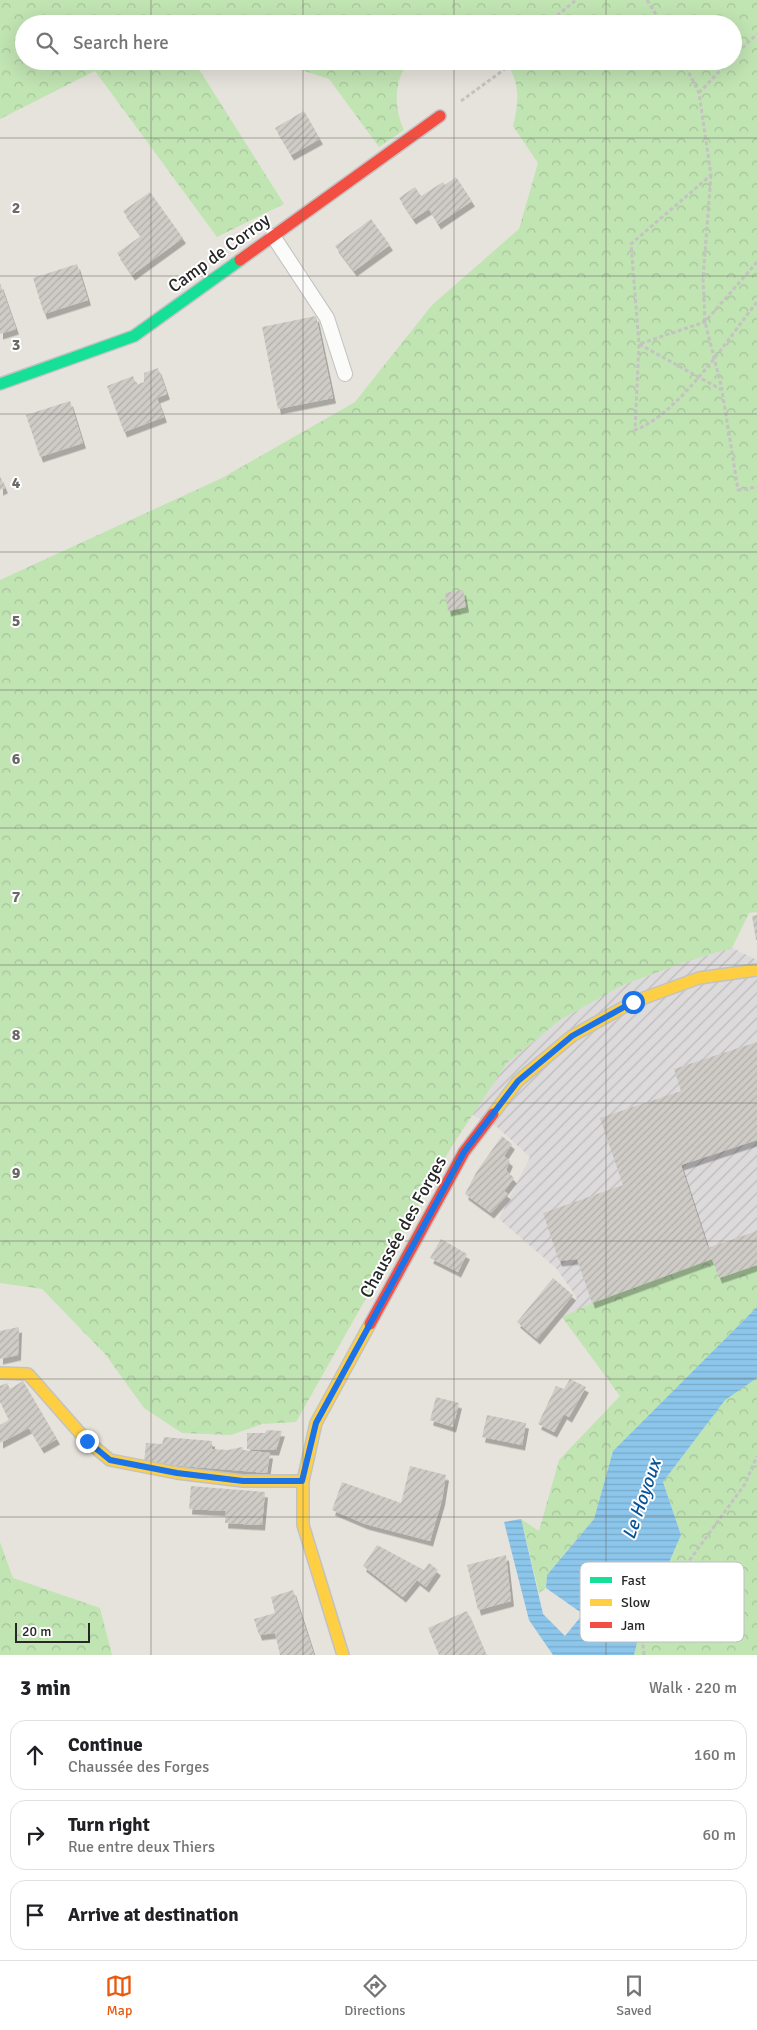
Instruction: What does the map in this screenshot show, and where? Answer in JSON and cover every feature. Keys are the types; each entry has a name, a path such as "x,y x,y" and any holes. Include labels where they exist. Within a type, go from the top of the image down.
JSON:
{"main road":[{"name":"Camp de Corroy","path":"0,384 134,336 440,116"},
{"name":"Chaussée des Forges","path":"343,1655 303,1525 302,1481 316,1423 464,1152 518,1081 572,1036 633,1002 700,978 757,970"},
{"path":"0,1373 28,1374 87,1441 110,1460 177,1473 243,1481 302,1481"}],"lane":[{"path":"273,236 327,318 345,374"}],"path":[{"path":"558,15 576,0"},
{"path":"647,0 656,15"},
{"path":"742,48 757,34"},
{"path":"440,116 503,70"},
{"path":"688,70 699,93 711,175 703,279 705,322 722,390 738,490 757,487"},
{"path":"699,93 721,70"},
{"path":"711,175 631,244 639,344 635,430 645,426 684,395 757,302"},
{"path":"639,344 705,322 757,262"},
{"path":"639,344 722,390"},
{"path":"688,1562 745,1484 757,1456"},
{"path":"643,1642 644,1655"}],"shaded area":[{"path":"732,948 757,960 757,1265 719,1278 712,1260 592,1303 562,1317 577,1298 557,1269 499,1219 530,1157 496,1126 472,1115 507,1063 560,1020 623,985 688,961"}],"green space":[{"path":"0,0 757,0 757,912 749,913 732,948 688,961 623,985 560,1020 507,1063 452,1146 296,1422 262,1424 231,1435 182,1433 144,1408 105,1354 42,1289 0,1283 0,580 222,478 355,402 432,305 519,229 538,163 513,126 517,109 517,92 511,70 742,70 742,15 15,15 15,70 200,70 284,204 217,237 95,71 0,119"},
{"path":"302,70 403,70 398,85 397,104 404,130 379,147 329,79"},
{"path":"712,1259 719,1278 757,1265 757,1307 613,1451 594,1519 547,1575 546,1588 539,1593 521,1519 539,1531 559,1460 620,1396 562,1317 592,1303"},
{"path":"757,1378 757,1655 634,1655 637,1642 744,1642 744,1562 669,1562 681,1535 663,1482 725,1399"},
{"path":"0,1542 13,1578 100,1608 112,1655 0,1655"}],"water":[{"name":"Le Hoyoux","path":"757,1307 757,1378 725,1400 663,1482 681,1535 669,1562 580,1562 580,1612 546,1588 547,1575 594,1519 613,1451"},
{"path":"521,1519 543,1614 565,1636 580,1618 580,1642 637,1642 634,1655 553,1655 529,1620 504,1522"}],"building":[{"path":"304,111 320,139 291,155 275,128"},
{"path":"456,177 472,201 438,224 429,209 413,219 399,198 415,187 421,196 443,182 445,185"},
{"path":"150,192 183,238 132,275 117,253 141,236 123,211"},
{"path":"371,219 390,245 354,271 335,246"},
{"path":"77,264 88,300 44,314 33,278"},
{"path":"0,283 16,329 0,334"},
{"path":"316,316 333,398 278,409 262,327"},
{"path":"158,368 167,394 157,398 164,417 124,432 107,386 133,376 136,385 144,382 144,373"},
{"path":"70,401 83,443 40,457 26,415"},
{"path":"0,476 5,488 0,490"},
{"path":"463,590 466,607 448,611 445,593"},
{"path":"757,915 757,940 756,940 752,916"},
{"path":"757,1042 757,1140 681,1165 708,1248 757,1231 757,1265 719,1278 712,1259 592,1303 577,1259 559,1261 543,1213 623,1185 600,1118 681,1091 674,1069"},
{"path":"502,1136 512,1144 504,1156 510,1161 506,1170 514,1178 504,1191 508,1194 491,1213 465,1194 477,1171"},
{"path":"441,1239 467,1254 458,1272 430,1258"},
{"path":"553,1278 573,1295 537,1339 517,1322"},
{"path":"19,1327 18,1355 0,1359 0,1331"},
{"path":"570,1379 586,1387 569,1417 564,1414 554,1432 538,1424 556,1386 564,1389"},
{"path":"23,1381 57,1439 41,1448 29,1428 0,1443 0,1425 9,1420 0,1402 0,1386 7,1383 10,1389"},
{"path":"436,1397 459,1403 453,1427 430,1420"},
{"path":"487,1415 526,1423 522,1445 482,1437"},
{"path":"267,1430 282,1431 276,1450 247,1449 247,1433 265,1433"},
{"path":"164,1437 212,1441 212,1449 228,1450 242,1447 243,1450 270,1453 267,1473 144,1463 146,1443 162,1444"},
{"path":"410,1466 446,1475 442,1500 430,1541 365,1524 332,1510 342,1482 401,1503"},
{"path":"191,1486 265,1492 262,1525 225,1523 226,1511 189,1509"},
{"path":"377,1545 424,1570 429,1563 438,1570 426,1587 417,1580 403,1597 363,1566"},
{"path":"506,1555 511,1601 478,1610 467,1565"},
{"path":"293,1590 314,1655 280,1655 275,1633 259,1635 254,1619 275,1613 271,1597"},
{"path":"467,1611 486,1655 439,1655 428,1628"}],"traffic: fast":[{"path":"0,384 134,336 240,260"}],"traffic: slow":[{"path":"493,1114 518,1081 572,1036 633,1002 699,978 757,970"},
{"path":"343,1655 303,1525 303,1481 316,1423 370,1324"},
{"path":"0,1373 28,1374 87,1441 110,1460 177,1473 243,1481 303,1481"}],"traffic: jam":[{"path":"240,260 440,116"},
{"path":"370,1324 464,1152 493,1114"}],"route":[{"path":"87,1441 110,1460 177,1473 243,1481 302,1481 316,1423 464,1152 518,1081 572,1036 633,1002"}]}
